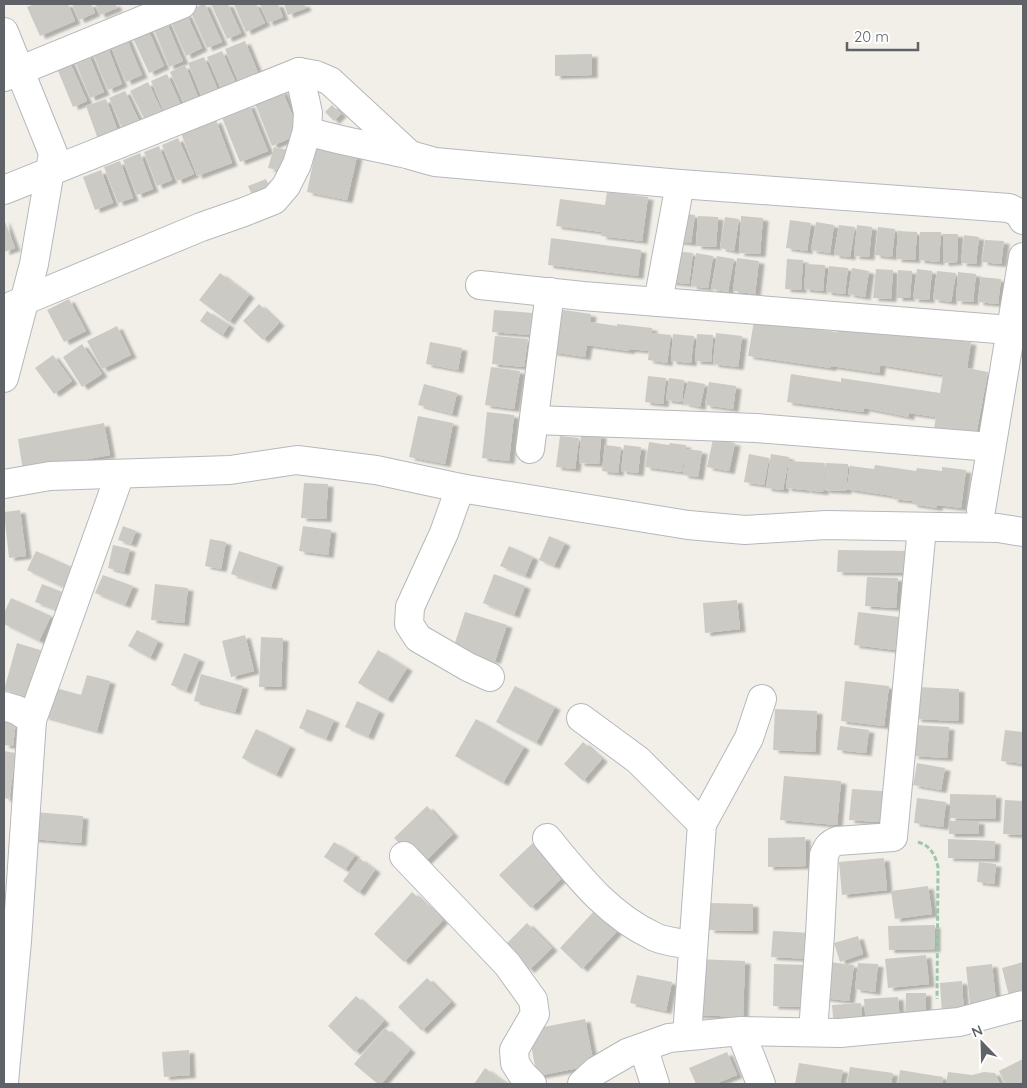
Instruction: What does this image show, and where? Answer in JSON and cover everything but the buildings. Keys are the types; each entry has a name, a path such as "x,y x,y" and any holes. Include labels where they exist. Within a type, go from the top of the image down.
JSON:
{"street":[{"path":"12,74 182,4"},
{"path":"4,32 12,74 53,153 34,264 14,304 4,378"},
{"path":"14,304 201,227 274,200 286,186 297,164 307,131 308,113 298,72"},
{"path":"4,190 298,72 316,75 330,81 410,155"},
{"path":"307,131 329,138 356,142 435,162 680,184 1009,208 1019,213 1023,220"},
{"path":"658,302 680,184"},
{"path":"981,510 991,447 1018,330 1023,257"},
{"path":"480,285 658,302 1018,330"},
{"path":"530,449 550,292"},
{"path":"534,420 756,428 991,447"},
{"path":"4,484 50,476 230,470 297,460 376,470 460,488 688,525 745,530 826,526 998,528 1023,532"},
{"path":"4,1082 10,941 32,720 120,474"},
{"path":"460,488 444,533 410,607 409,624 418,638 468,667 490,677"},
{"path":"813,1032 824,855 831,843 893,837 922,527"},
{"path":"687,1036 702,824 749,738 762,699"},
{"path":"4,706 17,710 32,720"},
{"path":"582,718 638,760 702,824"},
{"path":"547,838 584,883 615,913 657,937 693,945"},
{"path":"404,856 507,964 533,1000 535,1014 514,1050 515,1063 532,1084"},
{"path":"582,1084 596,1071 626,1053 669,1038 741,1031 840,1033 959,1022 1023,1004"},
{"path":"744,1040 761,1084"}],"path":[{"path":"893,837 926,845 934,853 938,867 936,1024"}]}
